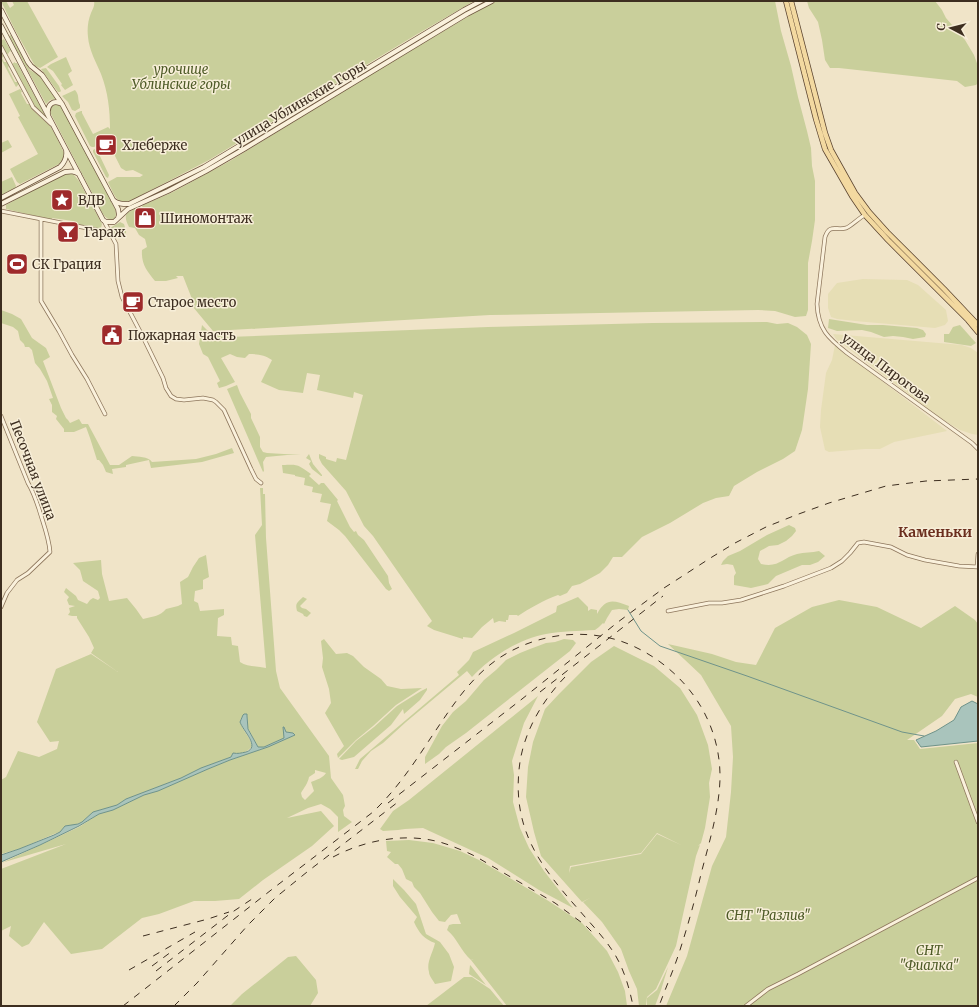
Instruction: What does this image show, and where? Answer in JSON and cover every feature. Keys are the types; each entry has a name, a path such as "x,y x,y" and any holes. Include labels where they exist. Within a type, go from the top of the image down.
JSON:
{"main road":[{"name":"улица Ублинские Горы","path":"113,200 116,203 128,204 204,167 481,1"},
{"name":"улица Ублинские Горы","path":"115,220 128,210 194,177 244,149 467,14 492,1"},
{"path":"786,1 825,149 852,196 888,240 968,320 978,332"},
{"path":"791,1 825,133 831,150 867,214 944,288 978,324"},
{"path":"1,10 28,62 42,75 62,104 119,212 119,215 115,220 106,222 103,220 1,26"},
{"path":"48,114 51,103 57,102 62,104"},
{"path":"1,198 60,167 65,159 66,148"},
{"path":"1,204 64,172 70,171 80,175"}],"street":[{"path":"1,48 30,103 55,128"},
{"path":"1,211 101,230 113,237"},
{"name":"улица Пирогова","path":"867,214 858,219 848,228 829,229 827,232 825,237 817,304 819,321 834,343 972,443 978,449"},
{"path":"41,219 41,302 59,331 105,414"},
{"path":"103,220 116,244 118,281 120,290 170,396 176,399 184,400 203,398 216,402 224,410 251,469 256,479 261,484"},
{"path":"101,230 104,226 103,220"},
{"path":"101,230 115,220"},
{"name":"Песочная улица","path":"1,416 28,483 33,490 47,534 50,552 28,573 17,580 7,593 1,607"},
{"path":"668,611 709,603 722,603 741,600 784,586 831,568 842,561 858,543 864,542 891,547 907,555 925,560 960,566 978,567 978,554"},
{"path":"956,762 978,822"},
{"path":"746,1006 768,989 978,878"}],"shaded area":[{"path":"863,279 907,280 918,285 946,310 948,321 945,325 935,328 855,321 831,317 828,308 828,294 837,283"},
{"path":"833,334 962,345 971,348 978,353 978,435 960,430 940,418 836,339"},
{"path":"835,345 947,431 894,442 880,449 829,452 825,450 820,427 821,410 826,373 832,360"}],"green space":[{"path":"1,1 6,1 10,8 14,5 12,1 27,1 58,57 40,68 35,66"},
{"name":"урочище Ублинские горы","path":"94,1 474,1 209,160 134,199 123,202 117,199 108,182 117,177 140,177 143,175 133,170 126,171 121,168 115,156 113,144 108,140 94,147 90,146 75,116 76,113 82,111 93,134 108,127 110,129 107,94 101,74 91,51 88,37 88,22 94,6"},
{"path":"497,1 775,1 781,31 811,148 815,181 815,220 808,263 808,310 806,316 795,317 775,311 758,310 490,315 213,331 193,307 192,299 183,276 176,276 178,278 166,281 155,281 147,270 142,259 142,250 147,247 145,239 139,235 135,228 129,227 126,220 126,214 138,208 144,221 150,217 147,211 144,211 142,207 143,205 173,192 230,161 372,74 479,10"},
{"path":"807,1 935,1 946,18 965,40 974,55 978,66 978,83 976,85 965,87 957,81 830,68 825,60 818,22 809,8"},
{"path":"11,35 30,70 40,76 56,99 50,100 46,104 9,36"},
{"path":"4,39 11,51 6,55 1,44 1,41"},
{"path":"1,54 4,56 2,58 4,62 7,62 9,66 8,68 15,82 18,82 19,84 16,87 1,59"},
{"path":"66,57 72,71 68,74 73,85 65,90 53,71 47,67"},
{"path":"15,62 17,63 46,117 33,104 12,64"},
{"path":"46,68 59,86 60,92 58,92 41,69"},
{"path":"20,89 27,104 29,104 34,111 51,127 64,153 63,159 59,164 20,184 17,182 10,169 38,154 18,117 20,116 9,94"},
{"path":"75,90 77,92 80,108 75,111 72,110 68,102 62,96"},
{"path":"54,105 59,105 62,107 115,209 115,218 110,220 103,214 51,114 51,109"},
{"path":"8,140 12,147 1,153 1,143"},
{"path":"95,149 97,150 109,175 108,178 106,177 93,152"},
{"path":"70,173 79,181 102,224 101,228 88,228 74,224 73,221 52,218 52,220 6,209 6,205 59,176"},
{"path":"12,177 16,186 15,188 1,195 1,182"},
{"path":"120,222 124,224 126,233 124,234 124,231 117,230 117,235 112,233 110,228"},
{"path":"1,310 21,319 32,338 46,348 50,357 43,361 66,418 70,423 79,419 82,424 88,424 110,465 119,465 132,456 145,458 150,460 152,462 196,459 232,448 234,453 202,462 151,468 149,460 126,465 126,467 112,469 113,474 106,472 103,465 99,460 97,460 86,427 74,432 64,432 64,429 56,419 57,416 52,412 52,405 49,399 53,398 47,381 35,363 32,350 29,347 25,347 20,340 18,331 13,327 1,323"},
{"path":"829,319 867,325 917,328 923,330 926,334 925,337 913,339 893,336 884,337 862,330 837,331 828,328"},
{"path":"767,322 777,324 788,323 797,327 807,335 811,344 808,389 802,430 795,451 734,486 729,496 716,498 703,503 670,523 642,537 622,557 613,557 600,573 580,584 572,586 567,593 548,599 518,616 509,615 506,622 499,621 494,623 493,618 472,638 463,637 463,639 434,630 427,626 432,621 373,536 364,526 346,491 322,464 319,458 319,454 326,457 326,459 336,462 337,458 346,460 363,395 354,392 353,398 317,390 320,375 307,373 303,393 279,390 261,382 272,360 264,356 252,354 249,354 245,358 230,354 221,358 235,382 219,388 217,383 220,381 208,357 203,354 199,344 202,325 211,334 228,333 228,337 488,327"},
{"path":"960,325 976,343 971,346 944,342 944,334 949,334 953,327"},
{"path":"237,385 260,437 260,447 263,452 301,455 266,457 263,462 263,472 227,389"},
{"path":"309,454 313,464 322,476 312,469 309,464 311,461 306,458"},
{"path":"282,465 298,466 311,474 309,476 319,485 324,483 338,500 337,501 350,527 364,540 388,576 392,589 389,591 386,589 345,536 327,521 331,504 320,502 322,494 312,492 313,487 304,485 305,478 283,473"},
{"path":"260,488 263,488 263,494 265,494 266,538 276,671 280,688 329,756 331,778 343,795 345,806 343,810 344,816 352,822 338,832 338,817 330,809 321,804 308,808 287,818 321,811 334,826 312,846 263,880 239,899 194,901 159,914 142,918 102,949 71,954 44,922 29,944 22,947 9,936 11,926 1,931 1,869 66,844 1,863 79,827 99,814 113,810 144,795 158,791 230,760 268,747 295,735 293,733 286,732 283,727 284,738 264,747 258,747 248,728 247,714 245,714 240,722 252,746 246,751 238,754 233,753 231,757 126,799 117,805 93,812 82,822 65,826 60,832 19,849 1,854 1,780 6,777 18,751 39,757 57,749 59,741 50,742 37,722 56,669 91,654 118,672 91,653 94,648 77,616 68,615 70,612 69,608 75,606 69,605 67,600 69,597 64,592 66,588 76,596 78,600 87,604 93,598 98,600 100,598 98,591 83,581 80,570 73,563 101,560 102,574 109,601 127,598 143,619 156,616 166,609 182,604 180,582 188,577 199,558 206,555 209,577 203,580 203,589 195,591 194,601 198,603 200,611 224,609 224,615 218,618 217,636 231,637 232,645 238,646 240,662 243,664 266,668 255,535 262,525","holes":["315,770 326,773 321,778 311,782 314,791 305,800 301,793 309,777 315,773"]},
{"path":"789,525 795,528 796,531 786,541 778,545 769,546 760,551 758,559 761,564 776,564 802,553 819,551 825,556 818,562 810,565 802,565 776,576 768,584 751,588 734,585 734,576 736,573 733,565 721,565 723,561 728,556"},
{"path":"303,597 307,599 300,606 311,613 307,617 297,611 296,608 297,603"},
{"path":"578,597 588,607 588,611 591,609 597,610 597,614 604,605 610,602 619,602 629,606 628,610 612,610 604,624 603,623 595,630 558,632 536,636 515,645 496,656 472,677 467,671 383,743 371,751 362,761 358,769 355,769 360,759 459,675 457,672 469,660 473,652 556,612 557,606"},
{"path":"839,600 877,607 921,628 955,606 975,620 978,624 978,697 971,694 955,699 942,716 907,740 914,740 920,749 978,743 978,1006 666,1006 687,956 712,866 726,837 733,757 731,726 701,675 668,644 712,654 736,662 756,665 775,628 812,607"},
{"path":"324,639 336,654 347,653 353,656 364,667 381,679 387,686 401,689 422,688 396,705 338,758 337,754 344,746 325,713 331,703 329,689 322,667 323,658 321,641"},
{"path":"564,639 573,640 576,643 570,651 425,764 425,757 442,726 453,712 466,701 484,680 506,660 546,643"},
{"path":"614,646 654,666 680,688 697,715 708,745 712,769 709,783 710,797 705,828 701,843 698,846 700,845 696,856 676,946 656,989 647,997 646,1006 639,1006 637,989 621,949 602,922 583,902 590,898 582,902 541,856 526,797 528,767 533,742 545,709 591,662","holes":["657,833 681,845 657,834 641,854 571,867 569,873 570,866 641,853"]},
{"path":"427,688 420,700 404,714 403,709 391,725 354,757 342,760 339,759 356,741 397,706"},
{"path":"538,696 524,723 512,761 514,775 513,802 520,828 529,848 544,871 573,908 539,890 488,858 423,828 383,831 380,829 393,811 409,800"},
{"path":"409,840 433,843 460,851 479,860 547,900 582,923 607,951 618,972 625,991 627,1006 507,1006 447,930 449,925 461,924 457,914 451,915 445,922 439,921 420,893 414,887 412,882 406,879 398,864 395,864 387,857 391,852 387,851 386,841"},
{"path":"393,879 416,904 426,934 440,942 449,954 454,967 451,981 435,984 430,976 428,965 435,943 422,935 418,929 414,922 417,917 393,886"},
{"path":"296,956 316,980 318,993 310,1006 230,1006 242,994 288,957"},
{"path":"470,965 471,966 486,985 469,974"},
{"path":"668,967 655,1006 647,1006 647,998 657,990"},
{"path":"464,977 472,977 490,989 504,1006 426,1006"}],"water":[{"path":"972,701 978,704 978,741 921,747 916,740 936,731 954,720 961,707"},
{"path":"244,714 247,714 248,729 258,747 264,747 284,738 283,727 286,732 293,733 295,735 268,747 230,760 158,791 144,795 113,810 99,814 79,826 1,862 1,855 54,835 60,832 65,826 78,824 93,812 117,805 126,799 231,757 233,753 243,753 250,750 252,746 250,738 240,722"}],"waterway":[{"path":"628,610 641,631 660,646 902,732 924,736"}],"railway":[{"path":"388,803 618,622 664,588 735,543 766,527 796,515 829,503 886,486 926,481 978,479"},
{"path":"540,692 663,596"},
{"path":"123,1006 373,812 404,777 462,693 481,672 492,663 519,647 534,641 551,637 584,634 601,636 633,646 652,656 669,669 684,683 707,717 719,757 720,779 718,803 713,827 686,931 659,1006"},
{"path":"565,677 541,708 534,720 524,744 519,770 518,792 520,812 532,847 542,863 553,879 604,939 616,956 625,976 633,1006"},
{"path":"174,1006 197,983 248,925 275,898 398,802"},
{"path":"333,857 360,846 390,839 420,838 449,845 480,859 555,903 592,932"},
{"path":"156,971 231,913 255,897"},
{"path":"143,936 229,912"},
{"path":"129,970 195,932"},
{"path":"152,966 171,952"}],"place":[{"name":"Хлеберже","path":"106,145"},
{"name":"ВДВ","path":"62,200"},
{"name":"Шиномонтаж","path":"145,218"},
{"name":"Гараж","path":"68,232"},
{"name":"СК Грация","path":"17,264"},
{"name":"Старое место","path":"133,302"},
{"name":"Пожарная часть","path":"112,335"}],"district":[{"name":"Каменьки","path":"935,532"}],"park label":[{"name":"СНТ \"Разлив\"","path":"768,915"},
{"name":"СНТ \"Фиалка\"","path":"929,958"}]}
